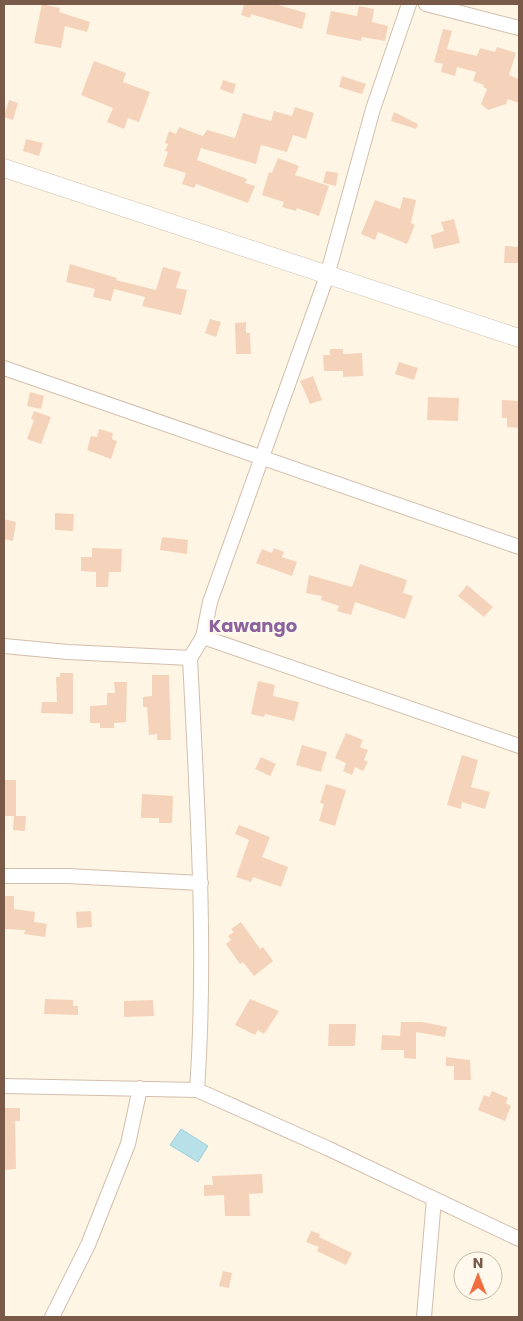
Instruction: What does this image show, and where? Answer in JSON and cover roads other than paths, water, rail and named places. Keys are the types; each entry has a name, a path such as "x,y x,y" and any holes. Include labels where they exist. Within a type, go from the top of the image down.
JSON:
{"street":[{"path":"197,1090 201,1035 201,883 190,658 203,637 210,602 327,276 372,109 409,4"},
{"path":"426,4 519,28"},
{"path":"4,168 519,338"},
{"path":"4,368 519,547"},
{"path":"203,637 519,746"},
{"path":"4,646 68,652 190,658"},
{"path":"4,876 67,876 201,883"},
{"path":"4,1086 197,1090 327,1148 519,1239"},
{"path":"52,1317 88,1245 128,1144 140,1088"},
{"path":"424,1317 434,1199"}],"water":[{"path":"181,1129 208,1146 198,1162 170,1145"}],"district":[{"name":"Kawango","path":"253,625"}]}
